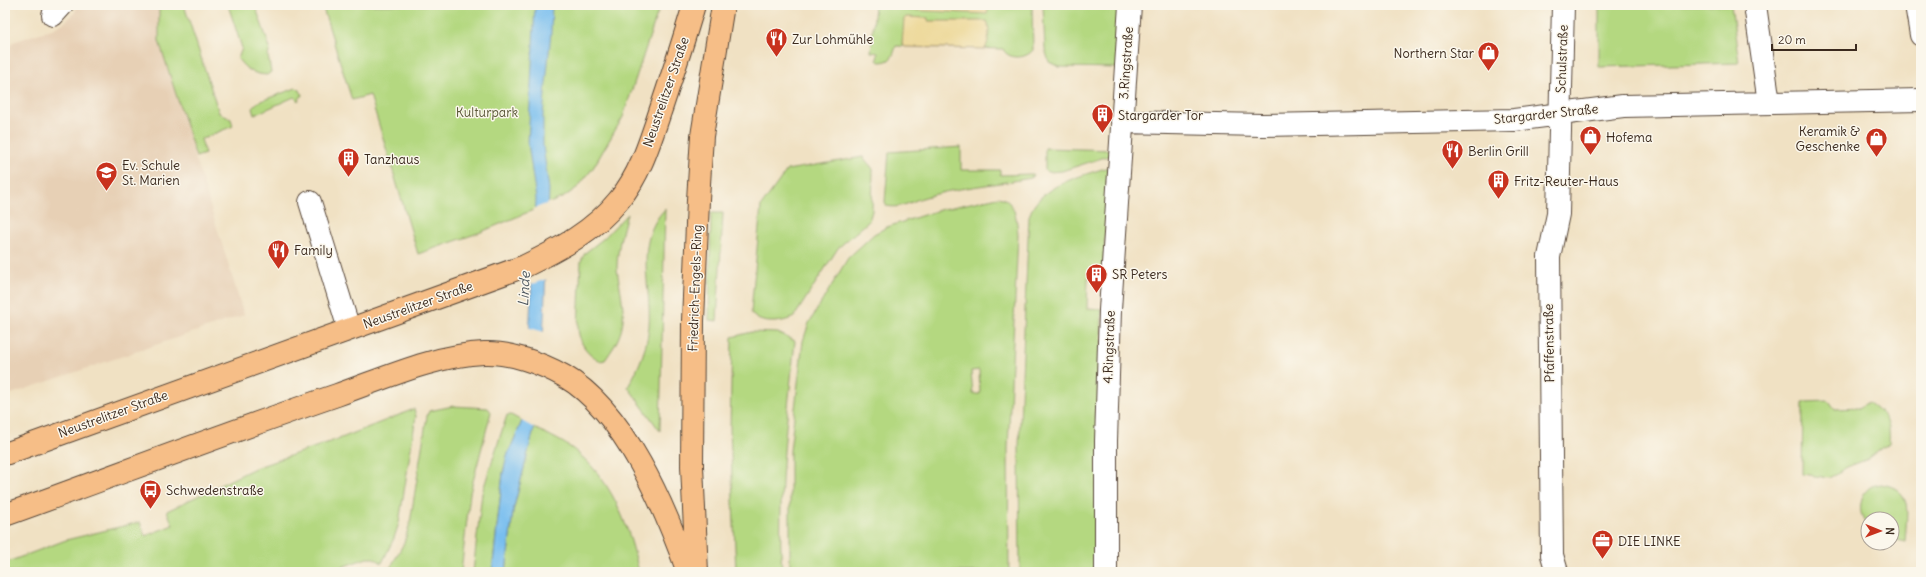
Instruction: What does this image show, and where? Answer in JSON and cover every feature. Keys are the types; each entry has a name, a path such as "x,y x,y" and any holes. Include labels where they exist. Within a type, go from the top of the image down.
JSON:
{"main road":[{"name":"Neustrelitzer Straße","path":"5,454 525,266 559,250 581,236 600,220 619,200 632,181 654,128 694,5"},
{"name":"Friedrich-Engels-Ring","path":"698,572 692,466 693,321 698,200 702,136 723,5"},
{"path":"5,515 265,420 438,360 483,353 495,353 516,357 549,368 577,384 594,400 622,435 647,474 670,522 688,572"}],"street":[{"name":"3.Ringstraße","path":"1122,122 1130,5"},
{"name":"Schulstraße","path":"1560,114 1563,5"},
{"path":"1755,5 1769,103"},
{"path":"1916,5 1921,35"},
{"name":"Stargarder Straße","path":"1122,122 1277,124 1514,120 1623,106 1921,100"},
{"name":"Pfaffenstraße","path":"1557,572 1552,555 1548,257 1558,214 1560,114"},
{"name":"4.Ringstraße","path":"1106,572 1106,441 1110,318 1122,122"},
{"path":"310,202 349,329"}],"shaded area":[{"name":"Ev. Schule St. Marien","path":"77,5 159,5 159,41 244,315 5,396 5,55 13,42 52,29 65,22 75,12"}],"green space":[{"path":"159,5 184,5 219,113 231,119 233,126 201,139 205,154 196,157 159,41"},
{"path":"228,5 255,5 270,48 268,56 271,72 267,75 250,71 238,59 242,48"},
{"name":"Kulturpark","path":"322,5 660,5 623,117 593,168 578,187 564,197 481,232 418,254 370,95 352,100"},
{"path":"875,5 1032,5 1033,50 1022,57 1013,57 1005,53 1003,49 896,46 894,53 889,60 879,62 877,60 878,53 871,52"},
{"path":"1043,5 1122,5 1120,68 1059,67 1049,62 1045,49"},
{"path":"1599,5 1731,5 1739,63 1599,67"},
{"path":"296,88 300,90 302,95 298,101 294,97 254,115 252,108 258,102"},
{"path":"961,147 961,170 1000,170 1000,175 1033,174 1031,178 946,192 899,206 887,206 885,202 889,152"},
{"path":"1045,148 1116,150 1116,156 1108,156 1062,171 1048,172 1045,170"},
{"path":"863,157 873,169 872,211 869,221 838,248 794,317 777,322 759,320 751,312 761,206 787,170"},
{"path":"1108,167 1103,279 1088,278 1087,308 1102,309 1098,572 1020,572 1019,446 1029,216 1034,205 1051,189 1074,178"},
{"path":"998,197 1009,202 1016,218 1018,235 1008,448 1009,572 790,572 790,451 803,341 809,323 848,258 874,234 887,227 939,210","holes":["979,370 980,394 973,394 971,371"]},
{"path":"665,209 660,431 628,387 642,358 648,334 649,311 646,265 649,236 655,222"},
{"path":"711,213 723,213 717,321 709,320"},
{"path":"627,214 620,241 617,262 623,309 621,332 615,346 605,360 600,361 591,355 585,348 579,335 581,261 585,253 604,238"},
{"path":"752,332 778,333 795,341 786,427 782,485 782,572 736,572 730,429 732,337"},
{"path":"1829,401 1835,409 1859,408 1868,402 1886,419 1889,429 1889,443 1868,459 1847,467 1829,478 1802,474 1803,402"},
{"path":"453,406 488,408 491,412 470,493 461,572 388,572 404,543 410,523 427,416 429,411"},
{"path":"414,409 416,416 399,523 394,538 382,563 374,558 367,558 328,572 5,572 5,563 66,540 140,522 145,536 173,525 167,511 255,468 344,437"},
{"path":"507,415 511,415 522,421 507,456 503,473 492,572 473,572 482,493"},
{"path":"534,428 569,446 592,466 602,479 619,508 630,539 639,572 506,572 513,511"},
{"path":"1881,484 1892,487 1899,491 1904,497 1907,513 1905,542 1900,541 1900,511 1861,511 1863,496 1870,487"}],"sand":[{"path":"905,5 989,5 987,14 907,10"},
{"path":"906,17 928,18 928,21 987,21 989,31 985,49 905,47 902,44 904,19"}],"water":[{"path":"535,5 552,5 551,32 543,115 543,146 549,189 544,321 537,417 513,511 506,572 492,572 503,473 507,456 525,414 536,199 528,143"}],"pier":[{"path":"551,202 546,321 539,418 536,429 520,420 523,414 527,327 544,332 547,279 529,285 533,209"}],"place":[{"name":"Zur Lohmühle","path":"776,58"},
{"name":"Northern Star","path":"1489,72"},
{"name":"Stargarder Tor","path":"1102,134"},
{"name":"Hofema","path":"1590,156"},
{"name":"Keramik & Geschenke","path":"1876,158"},
{"name":"Berlin Grill","path":"1453,170"},
{"name":"Tanzhaus","path":"348,178"},
{"name":"Ev. Schule St. Marien","path":"106,192"},
{"name":"Fritz-Reuter-Haus","path":"1498,200"},
{"name":"Family","path":"279,270"},
{"name":"SR Peters","path":"1096,294"},
{"name":"Schwedenstraße","path":"150,510"},
{"name":"DIE LINKE","path":"1603,560"}],"water label":[{"name":"Linde","path":"524,289"}]}
